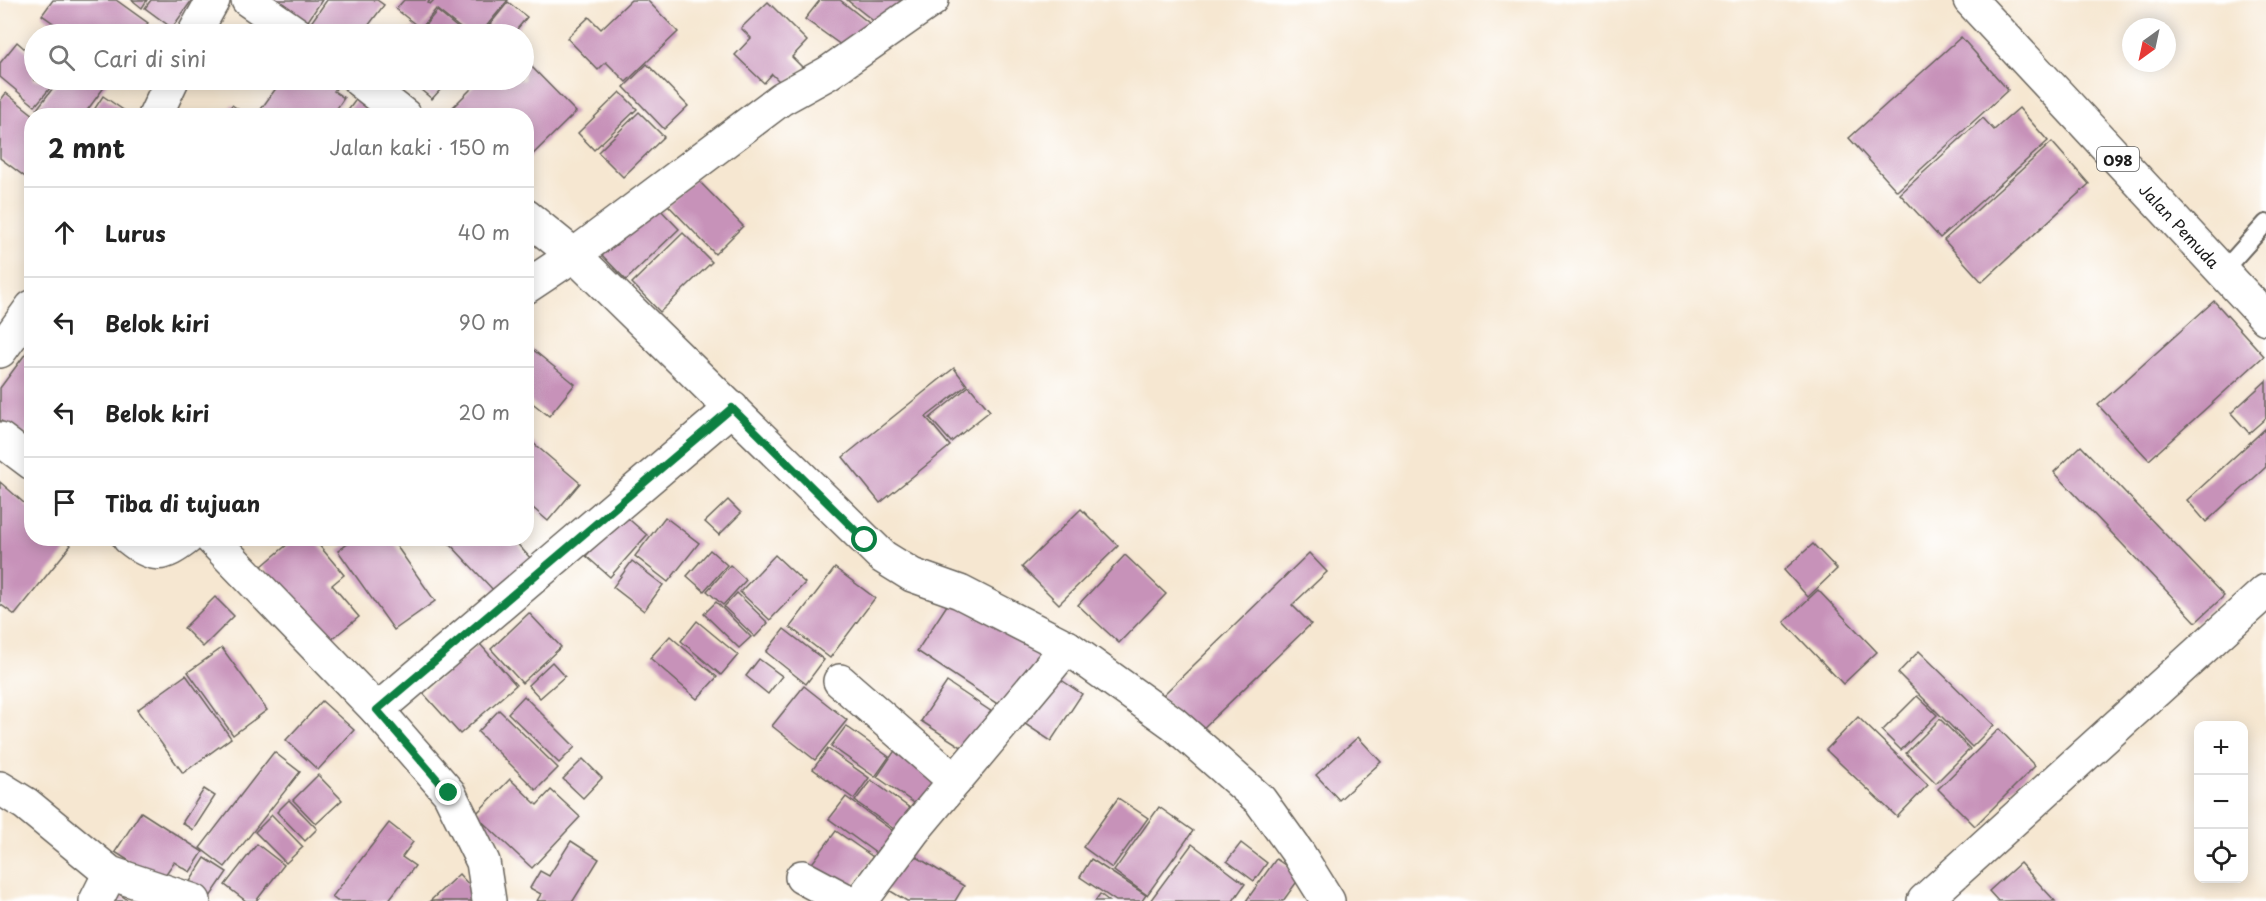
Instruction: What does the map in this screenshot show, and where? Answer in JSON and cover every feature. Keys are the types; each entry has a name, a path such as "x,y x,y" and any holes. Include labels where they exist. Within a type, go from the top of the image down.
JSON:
{"street":[{"path":"200,24 213,0"},
{"path":"248,0 283,24"},
{"path":"534,282 574,255 781,99 828,74 932,0"},
{"name":"Jalan Pemuda","path":"1970,0 2266,318"},
{"path":"159,108 167,90"},
{"path":"372,90 395,108"},
{"path":"534,222 574,255 884,557 912,575 960,592 1067,647 1173,723 1260,800 1298,853 1328,901"},
{"path":"0,351 24,318"},
{"path":"377,710 732,408"},
{"path":"0,439 24,457"},
{"path":"141,546 152,553 163,554 175,546"},
{"path":"219,546 377,710 449,793 483,862 489,901"},
{"path":"1924,901 2266,591"},
{"path":"861,901 914,830 1067,647"},
{"path":"840,681 955,781"},
{"path":"0,788 26,804 103,887 194,901"},
{"path":"802,877 848,901"}],"lane":[{"path":"2223,271 2266,223"}],"building":[{"path":"53,0 116,0 148,23 55,24 42,15"},
{"path":"132,0 147,0 142,8"},
{"path":"151,0 192,0 175,24 167,24 145,8"},
{"path":"270,0 322,0 306,24"},
{"path":"327,0 377,0 384,5 370,24 310,24"},
{"path":"404,0 430,0 428,3 430,4 434,0 508,0 488,24 455,24 436,9 425,24 415,24 396,9"},
{"path":"631,0 647,0 678,32 626,82 606,62 598,70 567,38 589,17 601,29"},
{"path":"820,0 840,0 869,23 848,50 805,19"},
{"path":"847,0 909,0 885,30"},
{"path":"508,2 527,17 521,24 490,24"},
{"path":"768,2 807,41 792,57 803,68 784,86 772,74 764,83 735,55 751,38 741,28"},
{"path":"437,11 453,24 426,24"},
{"path":"1961,37 2008,90 1897,191 1849,138"},
{"path":"17,42 24,48 24,90 49,90 35,106 0,77 0,63"},
{"path":"647,64 688,106 664,129 624,87"},
{"path":"534,69 576,112 534,153 534,108 452,108 470,90 534,90"},
{"path":"51,90 102,90 89,108 38,108"},
{"path":"275,90 335,90 344,98 337,108 262,108"},
{"path":"421,90 440,90 432,99"},
{"path":"620,92 637,109 594,150 578,133"},
{"path":"6,93 25,108 24,176 0,158 0,101"},
{"path":"360,94 378,108 350,108"},
{"path":"103,96 120,108 95,108"},
{"path":"2019,108 2048,141 1940,238 1900,194 1983,118 1994,130"},
{"path":"639,112 664,137 623,177 598,152"},
{"path":"2052,142 2089,184 1982,282 1944,240"},
{"path":"696,178 743,226 715,254 668,205"},
{"path":"654,203 679,229 626,280 601,254"},
{"path":"683,233 712,262 660,312 632,283"},
{"path":"2214,301 2264,356 2149,460 2098,405"},
{"path":"534,351 575,384 549,416 534,404"},
{"path":"24,356 23,437 0,420 0,388"},
{"path":"954,368 967,385 926,417 950,446 880,503 843,457"},
{"path":"2266,381 2266,418 2249,433 2231,413"},
{"path":"969,386 990,411 951,442 930,418"},
{"path":"2265,429 2266,467 2206,522 2187,500"},
{"path":"534,444 580,483 548,521 534,509"},
{"path":"2081,446 2224,596 2196,622 2054,472"},
{"path":"0,482 24,503 24,546 70,546 15,615 0,604"},
{"path":"728,500 741,513 719,535 705,522"},
{"path":"1081,509 1118,546 1059,604 1022,567"},
{"path":"623,514 647,535 610,577 586,556"},
{"path":"665,517 699,543 668,582 635,556"},
{"path":"1813,544 1837,569 1808,597 1784,570"},
{"path":"286,546 320,546 344,575 332,585 359,617 326,644 262,566"},
{"path":"345,546 397,546 435,601 394,630 338,551"},
{"path":"452,546 519,546 532,560 496,593"},
{"path":"710,550 727,565 704,591 687,576"},
{"path":"1309,553 1327,572 1292,605 1311,624 1196,735 1160,698"},
{"path":"775,555 805,583 770,620 740,592"},
{"path":"1125,555 1166,594 1119,643 1078,605"},
{"path":"632,561 663,585 644,611 613,587"},
{"path":"730,565 746,580 723,605 707,591"},
{"path":"835,568 875,598 830,658 790,627"},
{"path":"1818,590 1877,652 1843,684 1784,622"},
{"path":"737,593 768,623 755,637 724,607"},
{"path":"215,597 234,616 203,647 184,628"},
{"path":"951,599 1050,647 1008,711 917,651"},
{"path":"716,602 751,637 739,648 704,614"},
{"path":"529,613 561,647 522,683 491,649"},
{"path":"697,621 738,655 721,675 681,641"},
{"path":"784,629 824,660 806,684 766,652"},
{"path":"670,636 717,677 697,699 650,658"},
{"path":"480,644 516,685 460,734 423,693"},
{"path":"222,648 267,710 233,735 188,672"},
{"path":"1919,651 1994,725 1972,747 1898,673"},
{"path":"759,659 782,676 768,694 746,676"},
{"path":"552,662 565,676 540,698 528,685"},
{"path":"186,675 231,738 183,773 137,710"},
{"path":"1054,675 1082,694 1051,741 1022,722"},
{"path":"947,682 995,714 969,752 921,721"},
{"path":"804,686 847,720 815,760 772,726"},
{"path":"524,696 575,747 559,763 508,713"},
{"path":"1917,696 1937,715 1901,750 1882,731"},
{"path":"322,701 354,730 318,770 286,740"},
{"path":"499,710 558,768 536,790 478,732"},
{"path":"1858,717 1928,785 1897,817 1826,750"},
{"path":"1940,719 1970,749 1936,783 1906,753"},
{"path":"846,726 889,757 875,777 831,746"},
{"path":"1999,729 2035,766 1975,826 1938,789"},
{"path":"1358,737 1381,762 1339,800 1316,775"},
{"path":"828,749 869,778 854,799 813,769"},
{"path":"896,749 940,779 920,807 877,777"},
{"path":"274,752 300,772 225,867 200,848"},
{"path":"583,759 602,778 583,798 563,779"},
{"path":"318,775 342,800 316,824 293,800"},
{"path":"510,779 537,805 551,790 580,817 532,868 475,815"},
{"path":"871,780 914,811 898,832 855,801"},
{"path":"204,789 215,796 193,830 182,823"},
{"path":"846,797 897,834 880,856 829,819"},
{"path":"1118,798 1148,818 1112,868 1083,847"},
{"path":"289,800 317,829 305,841 277,812"},
{"path":"1159,807 1193,831 1147,895 1114,871"},
{"path":"141,812 203,852 190,872 174,862 161,881 115,852"},
{"path":"272,815 303,847 286,863 255,832"},
{"path":"389,823 413,842 402,857 415,866 388,901 337,901 332,897"},
{"path":"836,831 873,857 843,897 807,870"},
{"path":"571,841 599,859 573,901 537,901 541,894 530,888 540,871 549,876"},
{"path":"1241,843 1267,863 1254,881 1227,861"},
{"path":"257,844 284,865 256,901 246,901 225,885"},
{"path":"1192,844 1245,884 1233,901 1150,901"},
{"path":"904,849 964,886 955,901 907,901 882,886"},
{"path":"205,858 227,872 210,897 189,883"},
{"path":"1091,859 1146,895 1142,901 1116,901 1080,877"},
{"path":"1276,859 1301,876 1283,901 1246,901"},
{"path":"2020,863 2055,901 1998,901 1989,891"},
{"path":"459,874 481,898 478,901 430,901"},
{"path":"115,891 129,901 108,901"},
{"path":"1100,894 1109,901 1095,901"}],"route":[{"path":"449,793 377,710 732,408 865,540"}]}
